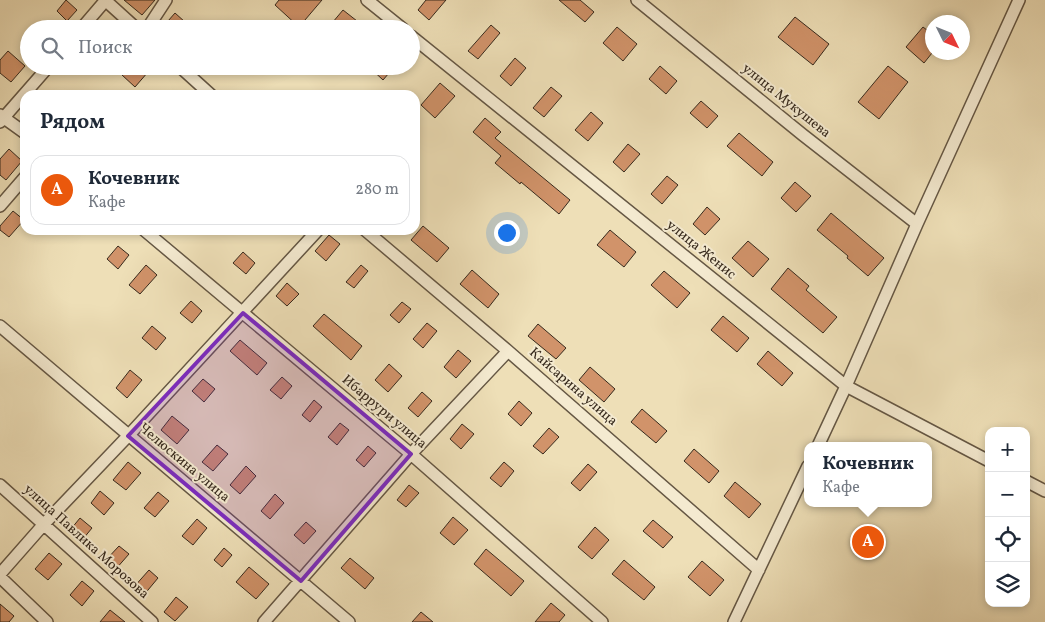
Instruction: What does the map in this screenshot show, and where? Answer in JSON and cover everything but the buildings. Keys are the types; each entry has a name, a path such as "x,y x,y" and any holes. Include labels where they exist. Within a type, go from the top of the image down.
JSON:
{"street":[{"path":"88,20 105,0 127,20"},
{"path":"153,20 166,0"},
{"path":"367,0 392,20"},
{"name":"улица Мукушева","path":"637,0 803,135 917,224"},
{"path":"820,442 1019,0"},
{"name":"улица Женис","path":"420,43 846,386 985,460"},
{"path":"26,90 40,75"},
{"path":"189,75 206,90"},
{"path":"20,97 1,118 20,130"},
{"path":"0,206 20,183"},
{"name":"Ибаррури улица","path":"150,235 411,454 602,622"},
{"path":"47,622 0,576 44,524 243,313 313,235"},
{"name":"Кайсарина улица","path":"371,235 508,351 758,570"},
{"name":"Челюскина улица","path":"0,326 349,622"},
{"path":"264,622 411,454 508,351"},
{"path":"734,622 804,474"},
{"path":"1030,483 1045,491"},
{"name":"улица Павлика Морозова","path":"0,484 152,622"}],"highlighted area":[{"path":"243,313 411,454 301,581 128,436"}],"place":[{"name":"Кочевник","path":"868,542"}]}
